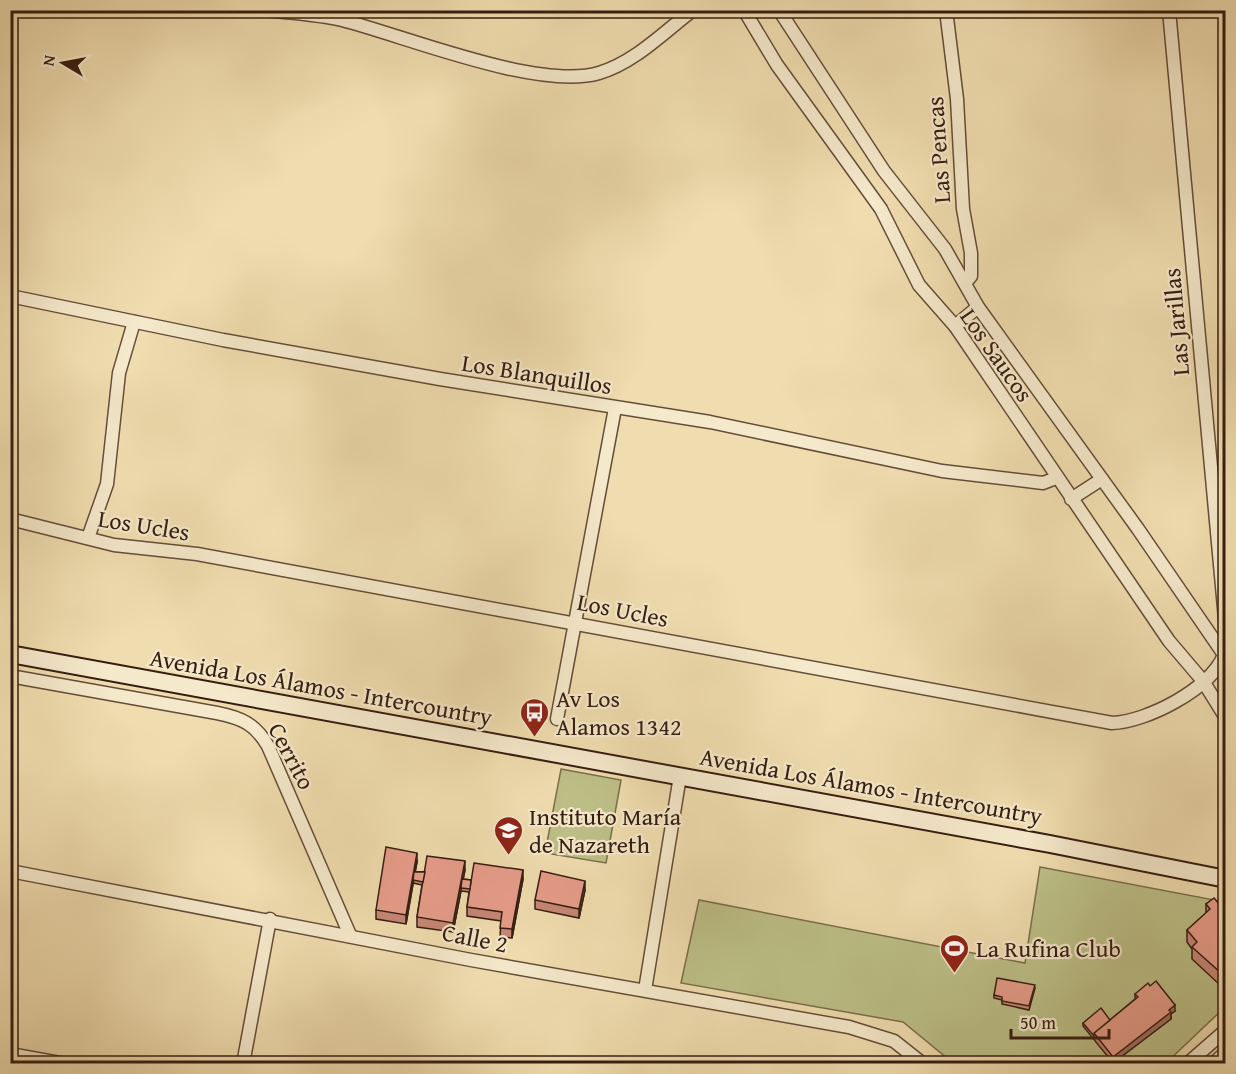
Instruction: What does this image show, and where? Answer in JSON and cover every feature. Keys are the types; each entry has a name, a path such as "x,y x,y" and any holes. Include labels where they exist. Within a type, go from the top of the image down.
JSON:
{"main road":[{"name":"Avenida Los Álamos - Intercountry","path":"10,654 680,776 1226,879"}],"street":[{"path":"266,10 328,17 520,72 573,76 598,73 631,57 693,10"},
{"name":"Los Saucos","path":"744,10 777,65 881,209 919,285 955,326 1056,478 1169,641 1203,681 1226,718"},
{"name":"Los Saucos","path":"779,10 885,171 945,249 978,306 1225,656"},
{"name":"Las Pencas","path":"946,10 957,99 962,201 971,253 971,276 965,283"},
{"name":"Las Jarillas","path":"1168,10 1226,630"},
{"name":"Los Blanquillos","path":"10,296 440,380 710,422 942,471 1043,483 1056,478"},
{"path":"955,326 978,306"},
{"path":"88,538 107,484 119,373 134,322"},
{"path":"557,719 615,408"},
{"path":"1071,499 1102,479"},
{"name":"Los Ucles","path":"10,519 130,548 197,554 576,622 1112,723 1128,723 1161,712 1214,672 1225,656"},
{"path":"1225,656 1226,637"},
{"name":"Cerrito","path":"10,676 217,713 244,720 254,726 268,746 350,935"},
{"path":"645,990 680,776"},
{"name":"Calle 2","path":"10,871 868,1032 894,1041 923,1064"},
{"path":"243,1064 270,919"},
{"path":"1187,1064 1226,1030"},
{"path":"1213,1064 1226,1052"},
{"path":"10,1054 65,1064"}],"green space":[{"path":"561,769 621,780 606,863 545,853"},
{"name":"La Rufina Club","path":"1040,867 1225,902 1225,1007 1166,1063 953,1063 903,1022 681,983 699,900 1025,963"}],"building":[{"path":"386,847 417,853 406,915 376,910"},
{"path":"427,856 465,861 453,923 417,917"},
{"path":"474,863 523,870 512,929 500,928 502,912 467,907"},
{"path":"541,871 585,881 579,909 535,900"},
{"path":"414,872 425,872 423,882 413,880"},
{"path":"462,879 471,880 470,889 461,888"},
{"path":"1214,898 1226,912 1226,970 1221,973 1192,947 1197,942 1187,930 1210,909 1206,904"},
{"path":"997,978 1035,985 1029,1006 1002,1001 1002,997 994,995"},
{"path":"1156,981 1175,1005 1169,1010 1171,1012 1113,1057 1094,1033 1138,997 1135,994 1148,983 1150,986"},
{"path":"1101,1008 1110,1020 1094,1033 1094,1036 1083,1023"}],"place":[{"name":"Av Los Alamos 1342","path":"535,738"},
{"name":"Instituto María de Nazareth","path":"508,856"},
{"name":"La Rufina Club","path":"955,974"}]}
